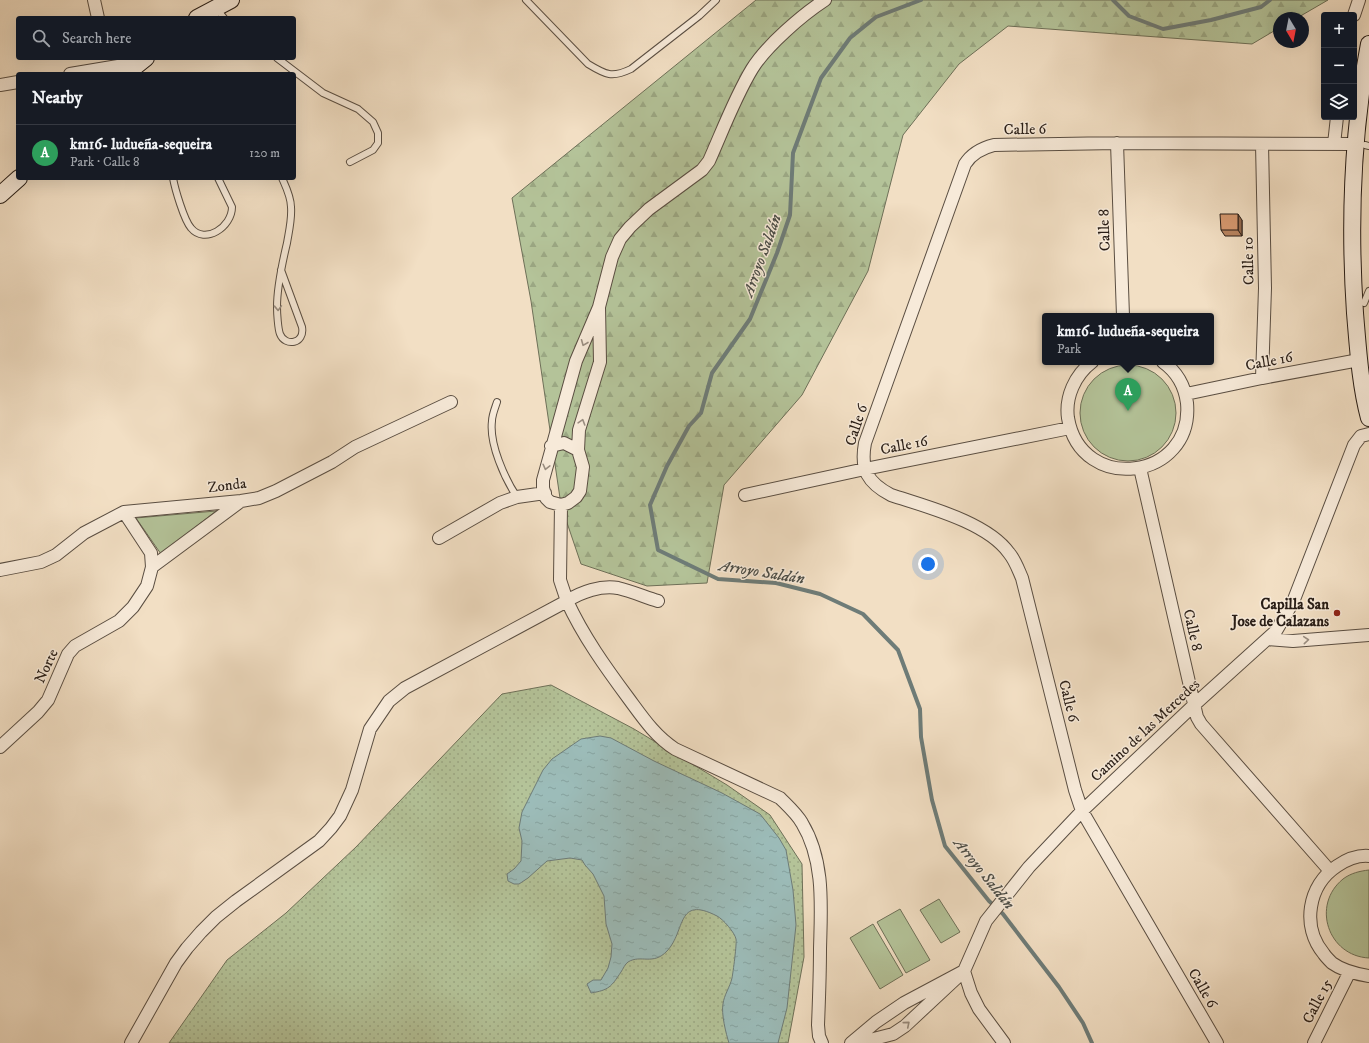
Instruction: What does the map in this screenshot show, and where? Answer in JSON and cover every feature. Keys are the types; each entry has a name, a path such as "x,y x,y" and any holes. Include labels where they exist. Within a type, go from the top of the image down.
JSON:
{"main road":[{"path":"206,16 220,13 231,0"},
{"path":"1369,44 1360,95 1363,145 1361,263 1366,297 1362,384 1369,418"},
{"path":"1364,360 1354,303 1352,239 1353,173 1363,145 1369,112"},
{"path":"0,195 17,180"}],"street":[{"path":"94,0 98,16"},
{"path":"599,306 600,362 579,430 578,450 583,467 580,490 576,497 568,503 561,505 550,502 546,498 543,480 551,446 576,361 599,306 612,257 620,239 648,208 702,170 709,161 752,69 782,34 825,0"},
{"path":"1355,12 1358,0"},
{"path":"83,72 129,65"},
{"path":"0,85 16,82"},
{"path":"1334,144 1337,120"},
{"name":"Calle 6","path":"1217,1043 1082,811 1075,790 1022,578 1013,558 990,534 969,522 891,495 881,490 873,482 865,469 863,460 865,444 965,164 969,158 977,152 994,145 1117,143 1363,145"},
{"name":"Calle 8","path":"1117,143 1123,313"},
{"name":"Calle 10","path":"1262,144 1265,288 1262,378"},
{"name":"Calle 16","path":"1186,394 1262,378 1364,360"},
{"path":"1089,365 1078,376 1070,392 1067,410 1070,428 1078,444 1090,457 1105,466 1122,470 1140,468 1158,461 1173,449 1184,432 1188,414 1186,394 1180,379 1168,365"},
{"name":"Zonda","path":"0,570 41,562 56,555 84,533 124,512 259,498 276,491 332,462 355,447 451,402"},
{"name":"Calle 16","path":"745,495 865,469 1070,428"},
{"name":"Camino de las Mercedes","path":"964,971 986,921 1029,867 1082,811 1276,630 1293,602 1354,445 1361,436 1369,434"},
{"path":"551,446 564,443 578,450"},
{"name":"Calle 8","path":"1140,468 1197,717 1201,724 1330,870"},
{"path":"439,538 500,503 518,497 545,492"},
{"path":"152,567 240,501"},
{"path":"561,505 560,580 566,601 607,670 664,742 675,749 780,798 790,807 802,823 812,845 820,878 821,934 818,1025 819,1036 822,1043"},
{"name":"Norte","path":"0,747 33,718 48,700 68,654 75,646 119,621 133,607 147,586 152,567 151,553 124,512"},
{"path":"131,1043 176,963 201,932 216,917 236,901 319,841 340,816 352,790 370,729 389,701 404,688 578,594 600,589 617,588 658,601"},
{"path":"1267,638 1293,641 1369,635"},
{"path":"1369,856 1346,860 1330,870 1317,887 1310,906 1310,927 1318,947 1331,962 1350,972 1369,976"},
{"path":"851,1043 876,1022 904,1003 964,971"},
{"path":"858,1043 893,1034 905,1026 964,971"},
{"path":"964,971 971,993 979,1009 1004,1043"},
{"name":"Calle 15","path":"1314,1043 1350,972"}],"lane":[{"path":"526,0 588,64 611,75 619,74 631,69 699,16 716,0"},
{"path":"280,60 295,72"},
{"path":"296,72 323,93 358,109 373,122 378,133 378,143 373,150 350,162"},
{"path":"175,180 183,211 191,228 200,234 212,234 221,229 227,223 232,211 219,180"},
{"path":"281,270 303,333 299,340 293,342 286,341 280,335 277,307 281,270 291,221 291,206 287,188 283,180"},
{"path":"497,402 492,421 492,434 503,474 518,497"}],"green space":[{"path":"756,0 1328,0 1307,12 1273,12 1273,32 1252,44 1008,26 959,64 903,135 868,271 802,395 724,485 707,583 647,586 581,564 561,505 531,301 512,198"},
{"path":"1119,365 1137,365 1147,368 1155,373 1168,386 1173,394 1176,404 1176,422 1173,432 1162,447 1155,453 1147,458 1137,461 1119,461 1109,458 1101,453 1088,440 1083,432 1080,422 1080,404 1083,394 1088,386 1101,373 1109,368"},
{"path":"216,511 161,554 136,518"},
{"path":"551,685 634,729 727,785 770,815 802,864 804,957 788,1043 169,1043 227,960 286,913 356,847 502,694"},
{"path":"1369,870 1369,958 1355,955 1343,948 1334,939 1329,928 1326,915 1328,902 1333,890 1343,879 1349,875"},
{"path":"939,899 960,932 941,943 920,910"},
{"path":"900,909 930,960 906,973 877,922"},
{"path":"873,924 903,975 880,989 850,938"}],"water":[{"path":"600,736 611,738 654,761 722,793 760,814 779,838 786,850 793,890 796,925 787,1008 778,1043 729,1043 724,1024 723,1008 725,997 732,978 736,939 728,926 717,916 704,911 695,910 688,913 684,918 673,943 667,951 657,958 638,959 628,962 609,987 602,991 591,993 587,984 593,980 601,980 608,968 612,944 606,924 604,896 593,874 582,860 570,858 547,861 519,884 514,884 508,881 507,874 521,861 522,841 519,828 522,812 543,770 552,759 581,739"}],"building":[{"path":"1220,214 1238,214 1238,230 1221,230"}],"waterway":[{"name":"Arroyo Saldán","path":"921,0 876,17 850,38 821,78 793,153 790,215 777,253 750,319 712,373 701,413 689,426 667,466 650,505 658,550 718,579 776,583 820,594 863,614 898,650 920,709 921,737 932,800 945,846 989,901 1003,914 1059,987 1083,1023 1092,1043"},
{"name":"Arroyo Saldán","path":"1113,0 1129,16 1163,29 1211,20 1261,7 1270,0"}],"place":[{"name":"km16- ludueña-sequeira","path":"1128,411"},
{"name":"Capilla San Jose de Calazans","path":"1337,613"}]}
